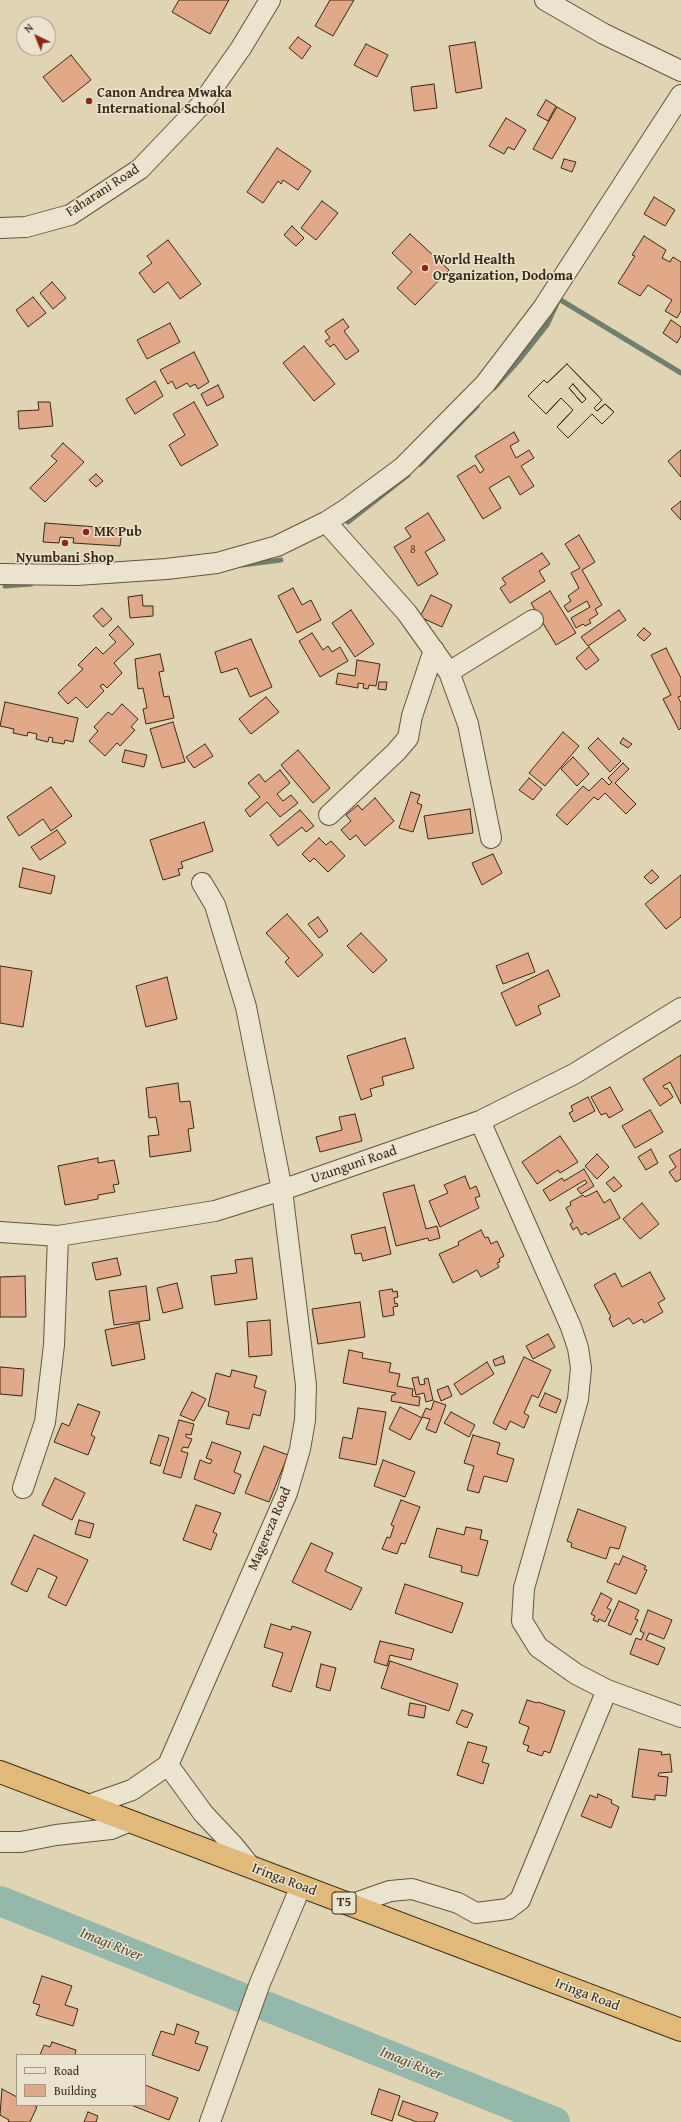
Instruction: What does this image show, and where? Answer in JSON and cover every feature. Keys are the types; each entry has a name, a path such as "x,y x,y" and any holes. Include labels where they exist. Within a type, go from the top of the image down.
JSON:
{"highway":[{"name":"Iringa Road","path":"2,1770 88,1805 681,2030"}],"street":[{"name":"Faharani Road","path":"0,228 26,227 70,214 140,169 201,105 241,48 270,0"},
{"path":"545,0 604,34 681,71"},
{"path":"0,574 77,575 166,569 217,563 277,546 326,522 403,467 485,384 544,308 681,95"},
{"path":"326,522 407,613 449,672 468,724 491,838"},
{"path":"449,672 533,620"},
{"path":"329,815 396,752 408,738 412,716 434,650"},
{"name":"Magereza Road","path":"168,1765 287,1493 300,1449 305,1420 306,1385 282,1190 246,1007 215,905 202,883"},
{"name":"Uzunguni Road","path":"0,1232 58,1236 215,1211 282,1190 480,1121 574,1074 681,1008"},
{"path":"480,1121 571,1327 578,1348 581,1368 578,1399 524,1588 522,1621 538,1647 576,1674 607,1690 681,1718"},
{"path":"23,1488 45,1422 54,1345 58,1236"},
{"path":"350,1905 390,1891 412,1889 458,1903 476,1913 508,1908 520,1900 607,1690"},
{"path":"88,1805 132,1790 168,1765 203,1813 233,1845 250,1866"},
{"path":"0,1842 21,1842 56,1835 112,1829 130,1821"},
{"path":"210,2122 260,1983 301,1886"}],"building":[{"path":"179,0 229,0 210,34 172,12"},
{"path":"330,0 354,0 333,36 315,26"},
{"path":"298,37 311,46 302,59 289,48"},
{"path":"475,42 482,88 456,93 449,46"},
{"path":"366,44 388,55 377,77 354,65"},
{"path":"71,55 91,80 63,102 43,77"},
{"path":"434,84 437,108 414,111 411,87"},
{"path":"546,100 556,106 548,121 537,115"},
{"path":"557,107 576,118 552,159 533,149"},
{"path":"506,118 526,130 514,150 508,147 504,154 489,146"},
{"path":"277,148 311,171 298,190 283,180 281,184 278,181 263,203 247,192"},
{"path":"564,159 576,162 572,172 561,168"},
{"path":"654,197 675,210 665,226 644,214"},
{"path":"322,201 338,213 316,240 301,228"},
{"path":"292,226 304,238 296,246 284,235"},
{"path":"410,234 449,270 415,305 397,288 412,272 392,253"},
{"path":"644,236 666,250 662,258 670,262 673,257 681,262 681,311 677,318 665,311 672,300 648,285 640,296 618,283 635,256 632,255"},
{"path":"168,240 201,284 180,299 168,282 154,293 139,273 152,263 147,256"},
{"path":"52,282 66,298 53,309 40,293"},
{"path":"33,297 46,313 28,327 16,310"},
{"path":"343,319 349,327 344,331 359,351 346,360 334,344 330,347 325,341 330,338 325,331"},
{"path":"671,320 681,327 681,336 677,343 663,333"},
{"path":"170,323 180,342 147,359 137,340"},
{"path":"304,346 335,384 314,401 283,363"},
{"path":"194,352 209,382 198,389 195,384 190,387 187,383 176,389 172,381 168,384 160,370"},
{"path":"567,364 602,400 594,408 597,411 605,404 614,412 602,424 592,414 568,438 557,427 573,410 561,398 546,414 528,396 544,380 547,383","holes":["573,384 586,399 582,403 569,388"]},
{"path":"567,364 602,400 594,408 597,411 605,404 614,412 602,424 592,414 568,438 557,427 573,410 561,398 546,414 528,396 544,380 547,383"},
{"path":"155,381 163,396 135,414 126,399"},
{"path":"573,384 586,399 582,403 569,388"},
{"path":"218,385 224,397 207,406 201,394"},
{"path":"38,402 50,402 53,426 19,429 18,411 39,410"},
{"path":"194,402 218,445 181,466 169,445 185,435 173,414"},
{"path":"514,432 519,441 510,446 516,458 529,450 534,458 521,466 534,486 520,495 509,476 489,488 501,508 483,519 457,476 475,465 480,473 484,470 475,456"},
{"path":"63,443 84,462 45,502 30,488 57,461 51,456"},
{"path":"681,450 681,477 668,461"},
{"path":"96,474 103,481 96,487 89,480"},
{"path":"681,501 681,520 671,509"},
{"path":"428,513 445,540 425,552 438,574 418,586 394,547 411,537 405,528"},
{"path":"45,523 122,529 120,546 73,543 74,538 60,537 59,543 43,542"},
{"path":"579,535 595,562 582,570 602,605 595,609 598,614 589,620 591,623 585,626 583,624 576,628 571,618 590,607 587,601 568,612 564,606 571,601 568,596 579,588 571,573 580,568 565,544"},
{"path":"542,553 550,564 539,571 545,581 510,603 500,588 506,584 502,578"},
{"path":"293,588 302,605 311,600 321,620 297,633 278,596"},
{"path":"550,591 576,633 556,645 531,603"},
{"path":"142,595 143,606 153,606 153,616 130,618 128,597"},
{"path":"431,595 452,605 442,627 420,617"},
{"path":"102,608 112,619 103,627 93,616"},
{"path":"351,610 374,644 355,657 332,623"},
{"path":"619,610 626,620 588,646 581,637"},
{"path":"118,626 134,644 114,663 122,673 107,688 103,684 100,686 104,691 87,708 76,697 68,704 58,693 83,669 78,665 96,647 103,654 116,642 109,635"},
{"path":"644,628 651,634 644,641 637,635"},
{"path":"312,633 323,650 328,646 332,652 340,647 348,661 320,677 299,641"},
{"path":"251,639 272,687 250,697 237,668 221,673 215,652"},
{"path":"589,647 599,660 586,670 576,658"},
{"path":"666,648 681,678 681,696 678,697 681,703 681,728 679,730 663,699 671,695 651,655"},
{"path":"160,654 164,671 159,672 164,697 169,696 174,718 146,724 143,709 147,708 143,688 138,689 135,659"},
{"path":"357,660 380,664 376,686 369,685 368,689 363,688 364,684 358,683 358,688 336,684 338,673 355,676"},
{"path":"379,682 387,682 386,690 378,689"},
{"path":"266,697 279,712 251,734 239,719"},
{"path":"5,702 78,718 73,742 65,740 64,744 52,742 53,738 49,737 48,742 36,739 37,734 28,732 27,736 13,733 14,729 0,726"},
{"path":"122,704 138,719 131,727 135,730 120,746 117,743 105,756 89,741 98,731 94,727 108,712 112,715"},
{"path":"173,722 185,762 162,768 150,729"},
{"path":"563,732 579,746 545,786 529,773"},
{"path":"598,738 621,761 610,772 588,748"},
{"path":"623,738 632,744 628,748 620,743"},
{"path":"205,744 213,756 194,768 186,757"},
{"path":"125,750 147,755 144,767 122,762"},
{"path":"298,750 330,788 313,803 281,765"},
{"path":"573,757 589,774 577,786 561,769"},
{"path":"623,763 629,769 615,783 636,804 626,814 605,793 598,800 594,797 567,825 556,815 583,786 589,791 602,778 609,785 612,782 608,778"},
{"path":"280,770 290,783 277,794 283,801 291,795 298,803 280,817 267,802 250,817 245,810 260,797 248,783 259,774 265,782"},
{"path":"529,778 542,789 533,800 519,790"},
{"path":"51,787 72,816 51,831 43,819 19,836 7,817"},
{"path":"411,792 420,795 417,803 422,805 413,832 399,828"},
{"path":"375,798 394,821 365,846 356,835 350,840 341,830 351,821 346,815 358,805 362,810"},
{"path":"470,809 473,833 428,839 424,816"},
{"path":"300,810 314,826 306,832 302,827 278,846 270,835"},
{"path":"204,822 213,851 181,862 183,868 178,869 180,875 163,880 150,840"},
{"path":"57,830 66,843 40,860 31,847"},
{"path":"319,838 326,845 331,841 345,856 328,872 314,858 310,862 302,854"},
{"path":"493,854 502,873 482,885 472,863"},
{"path":"23,868 55,876 51,894 19,887"},
{"path":"652,870 659,877 651,884 644,877"},
{"path":"681,875 681,917 666,929 645,904"},
{"path":"287,914 323,955 298,977 285,962 289,958 266,933"},
{"path":"318,917 328,931 319,938 308,924"},
{"path":"361,933 387,960 373,973 347,946"},
{"path":"528,953 535,972 503,984 496,966"},
{"path":"0,966 32,971 23,1027 0,1023"},
{"path":"548,970 560,996 538,1006 541,1014 516,1026 501,993"},
{"path":"167,977 177,1019 146,1027 136,986"},
{"path":"405,1038 414,1068 382,1077 384,1085 370,1089 372,1096 361,1100 347,1056"},
{"path":"681,1055 681,1104 670,1082 663,1086 665,1089 667,1088 673,1097 660,1106 643,1079"},
{"path":"178,1083 180,1102 190,1101 194,1128 188,1129 191,1151 150,1157 148,1136 159,1135 156,1117 149,1118 146,1088"},
{"path":"610,1087 623,1110 609,1118 606,1113 601,1115 591,1097"},
{"path":"588,1097 595,1111 574,1122 569,1113 573,1111 571,1106"},
{"path":"650,1110 663,1132 635,1148 622,1126"},
{"path":"355,1114 362,1141 320,1152 316,1137 342,1130 339,1117"},
{"path":"560,1136 578,1162 560,1173 558,1170 537,1184 522,1162"},
{"path":"651,1149 658,1163 646,1170 638,1157"},
{"path":"681,1149 681,1179 676,1182 669,1172 676,1167 669,1156"},
{"path":"597,1154 609,1167 597,1179 585,1166"},
{"path":"98,1158 98,1163 114,1160 119,1184 113,1185 115,1192 98,1195 98,1199 65,1205 58,1166"},
{"path":"584,1169 594,1186 581,1194 577,1189 587,1183 585,1180 550,1201 543,1190 562,1178 564,1181"},
{"path":"465,1176 470,1189 476,1186 480,1196 475,1198 479,1208 440,1227 429,1201 448,1193 444,1185"},
{"path":"614,1177 622,1186 614,1192 606,1183"},
{"path":"414,1185 426,1229 437,1226 440,1238 429,1241 428,1238 396,1246 383,1193"},
{"path":"597,1191 604,1203 610,1199 620,1218 588,1235 586,1232 581,1235 577,1227 573,1230 570,1224 573,1222 566,1208 571,1205 570,1202 583,1195 585,1197"},
{"path":"642,1203 659,1224 640,1239 623,1219"},
{"path":"385,1227 391,1254 363,1261 361,1253 355,1254 351,1235"},
{"path":"481,1230 485,1238 488,1237 491,1244 497,1241 504,1256 499,1259 500,1262 497,1263 499,1267 481,1277 477,1270 453,1283 439,1254 459,1245 458,1242"},
{"path":"117,1258 121,1275 96,1280 92,1263"},
{"path":"252,1258 257,1299 215,1305 211,1276 237,1273 235,1260"},
{"path":"650,1272 665,1299 658,1303 663,1312 644,1323 642,1319 633,1324 629,1318 613,1327 609,1318 611,1317 594,1285 615,1273 622,1287"},
{"path":"25,1276 26,1317 0,1317 0,1277"},
{"path":"177,1283 183,1308 163,1313 157,1288"},
{"path":"146,1286 150,1320 114,1325 109,1291"},
{"path":"392,1289 393,1292 397,1291 398,1297 394,1298 395,1304 397,1303 398,1306 393,1307 394,1315 383,1317 379,1291"},
{"path":"360,1302 365,1337 318,1344 312,1309"},
{"path":"270,1320 272,1355 249,1357 247,1322"},
{"path":"139,1323 145,1359 112,1366 105,1330"},
{"path":"548,1334 555,1347 533,1359 526,1346"},
{"path":"349,1350 363,1353 362,1358 391,1363 389,1372 400,1374 397,1386 413,1389 412,1396 420,1397 419,1406 391,1401 392,1395 395,1395 396,1393 343,1383"},
{"path":"503,1356 505,1363 495,1366 493,1360"},
{"path":"524,1357 551,1370 538,1398 532,1395 524,1413 529,1416 524,1428 510,1421 506,1430 493,1423"},
{"path":"487,1362 494,1374 461,1395 454,1384"},
{"path":"0,1367 24,1369 22,1396 0,1394"},
{"path":"232,1370 257,1376 254,1387 266,1391 260,1416 253,1414 249,1429 226,1424 229,1412 208,1406 216,1373 230,1377"},
{"path":"418,1377 420,1385 425,1384 424,1379 428,1378 433,1400 426,1402 424,1393 416,1395 412,1378"},
{"path":"448,1386 452,1396 441,1401 437,1390"},
{"path":"192,1392 206,1399 194,1421 180,1415"},
{"path":"545,1393 561,1400 556,1413 539,1406"},
{"path":"434,1401 446,1405 436,1433 426,1429 430,1419 422,1417 426,1408 431,1410"},
{"path":"78,1404 100,1412 91,1435 95,1437 88,1455 54,1442 62,1423 69,1426"},
{"path":"400,1407 422,1418 410,1440 389,1429"},
{"path":"358,1408 386,1412 376,1465 339,1458 343,1437 352,1439"},
{"path":"451,1412 475,1425 469,1437 444,1423"},
{"path":"179,1420 194,1424 191,1435 186,1434 186,1437 192,1439 188,1448 183,1447 181,1451 188,1453 181,1478 163,1473"},
{"path":"159,1435 169,1438 160,1466 150,1463"},
{"path":"473,1435 500,1443 497,1454 514,1459 507,1482 484,1476 479,1493 467,1490 474,1466 464,1463"},
{"path":"212,1442 241,1452 234,1472 241,1475 234,1494 194,1479 200,1460 210,1464 212,1460 206,1458"},
{"path":"264,1446 288,1455 269,1502 245,1493"},
{"path":"383,1460 415,1472 405,1497 374,1486"},
{"path":"55,1478 85,1493 72,1520 42,1505"},
{"path":"401,1500 420,1507 405,1544 401,1543 397,1554 382,1549 387,1537 390,1538 394,1526 391,1525"},
{"path":"196,1505 221,1513 213,1532 217,1534 211,1550 183,1540"},
{"path":"578,1509 626,1527 619,1549 610,1547 606,1559 571,1547 572,1543 567,1541"},
{"path":"79,1520 94,1524 90,1538 75,1534"},
{"path":"466,1527 482,1530 480,1539 488,1541 478,1576 461,1572 462,1566 429,1557 437,1528 464,1535"},
{"path":"34,1535 88,1560 66,1606 48,1597 57,1577 38,1568 27,1592 11,1584"},
{"path":"311,1543 333,1553 325,1571 362,1588 351,1610 292,1582"},
{"path":"623,1556 646,1566 644,1569 647,1570 636,1594 607,1582 615,1563 619,1565"},
{"path":"405,1584 463,1603 452,1633 395,1613"},
{"path":"601,1593 612,1599 607,1608 611,1610 605,1622 599,1619 598,1622 593,1620 595,1616 591,1614"},
{"path":"619,1601 639,1610 635,1619 638,1620 631,1635 608,1625"},
{"path":"648,1610 672,1620 664,1639 649,1633 646,1640 665,1648 658,1665 630,1654 636,1638 641,1640 644,1633 640,1631"},
{"path":"271,1624 291,1630 292,1626 311,1632 291,1692 272,1686 283,1653 264,1647"},
{"path":"380,1641 414,1649 411,1660 390,1655 387,1666 374,1662"},
{"path":"390,1661 458,1684 449,1711 381,1688"},
{"path":"321,1664 336,1668 330,1691 316,1687"},
{"path":"527,1700 565,1711 550,1753 544,1751 542,1756 527,1751 529,1746 523,1744 529,1727 519,1723"},
{"path":"410,1703 426,1706 424,1718 408,1715"},
{"path":"462,1710 473,1714 467,1728 456,1723"},
{"path":"468,1742 487,1747 482,1762 489,1764 483,1784 457,1775"},
{"path":"639,1749 662,1752 661,1755 670,1754 672,1772 659,1773 658,1776 668,1777 666,1796 655,1795 655,1800 632,1797"},
{"path":"598,1794 612,1800 611,1803 619,1807 611,1828 581,1816 590,1795 597,1798"},
{"path":"42,1976 72,1986 65,2005 78,2009 73,2026 36,2015 40,2005 33,2003"},
{"path":"177,2024 199,2032 195,2043 208,2047 199,2071 152,2055 161,2031 174,2035"},
{"path":"52,2042 76,2050 75,2054 40,2054 44,2045 50,2047"},
{"path":"146,2085 178,2098 169,2120 134,2106 146,2106"},
{"path":"2,2089 16,2096 16,2106 37,2107 30,2122 8,2122 9,2120 0,2115"},
{"path":"379,2089 400,2096 392,2121 371,2114"},
{"path":"403,2101 438,2113 434,2122 417,2122 398,2115"},
{"path":"88,2112 98,2116 96,2122 84,2122"}],"waterway":[{"path":"494,388 520,359 547,325 559,299 681,373"},
{"path":"420,464 477,406"},
{"path":"348,522 408,475"},
{"path":"242,565 281,560"},
{"path":"5,586 31,584"},
{"name":"Imagi River","path":"0,1901 245,1999"},
{"name":"Imagi River","path":"268,2007 555,2122"}],"place":[{"name":"Canon Andrea Mwaka International School","path":"89,101"},
{"name":"World Health Organization, Dodoma","path":"425,268"},
{"name":"MK Pub","path":"86,532"},
{"name":"Nyumbani Shop","path":"65,543"}]}
